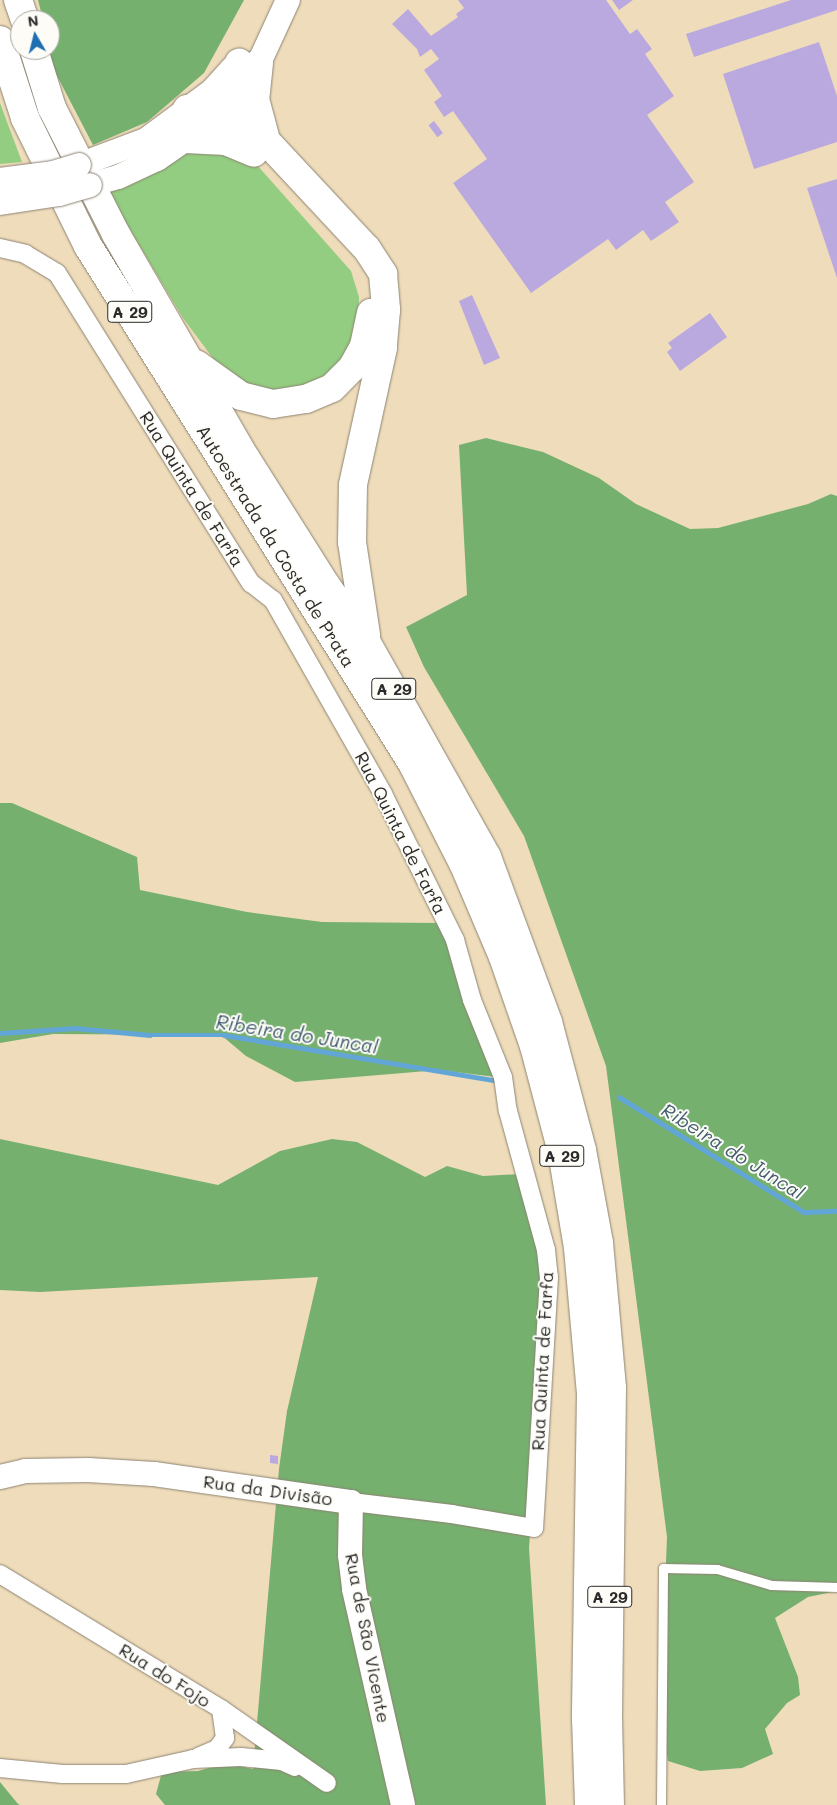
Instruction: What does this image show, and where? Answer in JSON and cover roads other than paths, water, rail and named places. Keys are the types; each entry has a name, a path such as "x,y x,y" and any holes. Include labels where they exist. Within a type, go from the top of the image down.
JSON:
{"highway":[{"name":"Autoestrada da Costa de Prata","path":"0,40 25,118 88,246 412,764 464,865 503,957 534,1046 562,1152 578,1248 591,1392 586,1719 589,1805"},
{"name":"Autoestrada da Costa de Prata","path":"37,60 52,108 84,176 250,465 326,585 367,643 487,857 548,1022 582,1150 599,1244 612,1388 608,1718 610,1805"},
{"path":"224,107 226,88 249,63"},
{"path":"249,63 261,147"},
{"path":"187,109 224,107 241,114 261,147 360,266 369,291 371,318 364,346 352,368 332,388 306,399 273,404 241,396 189,359"},
{"path":"185,139 226,140 261,147 367,249 382,274 386,310 383,348 353,485 352,542 367,643"}],"street":[{"path":"249,63 251,49 274,0"},
{"path":"0,203 59,194 118,177 151,149 187,109 249,63 288,0"},
{"path":"0,180 53,173 185,139 224,107"},
{"name":"Rua Quinta de Farfa","path":"0,248 25,254 56,273 251,583 274,600 374,777 455,940 472,1000 503,1077 508,1111 546,1250 549,1278 534,1528"},
{"name":"Rua da Divisão","path":"0,1477 24,1471 70,1470 154,1474 351,1502 452,1514 534,1528"},
{"name":"Rua de São Vicente","path":"351,1502 350,1555 354,1589 403,1805"},
{"name":"Rua do Fojo","path":"0,1574 221,1709 327,1783 282,1762 240,1757 193,1760"},
{"path":"0,1768 63,1774 126,1774 193,1760 217,1749 225,1738 221,1709"},
{"name":"Rua de São Vicente","path":"397,1774 398,1805"}],"lane":[{"path":"661,1805 663,1568 717,1569 771,1585 837,1586"}],"waterway":[{"name":"Ribeira do Juncal","path":"0,1033 75,1028 150,1035 224,1035 499,1081"},
{"name":"Ribeira do Juncal","path":"619,1097 804,1212 837,1211"}]}
